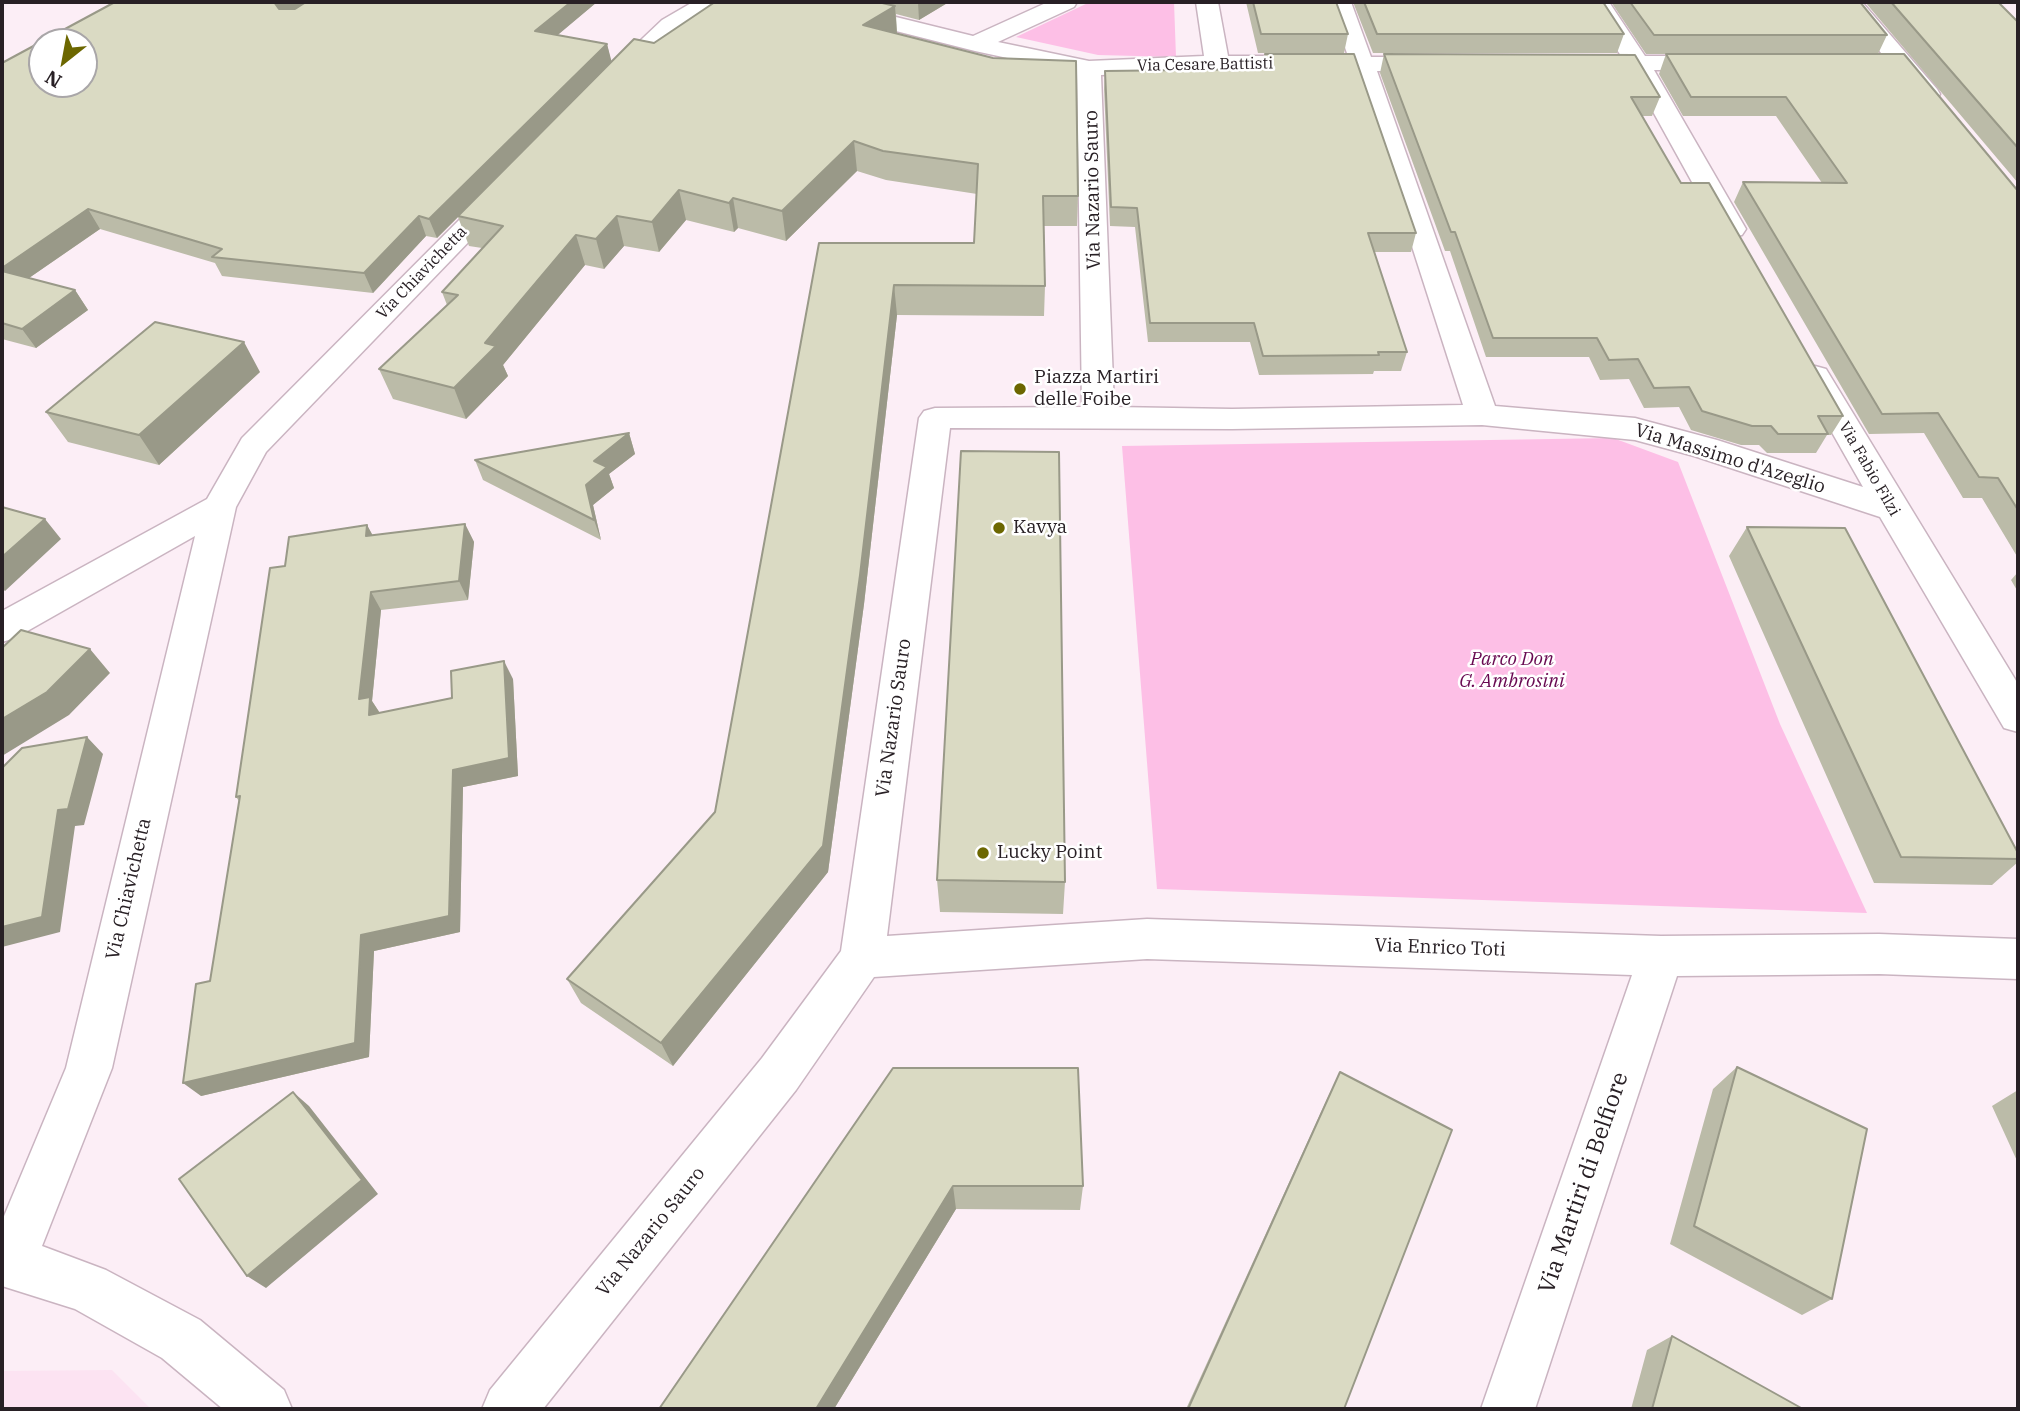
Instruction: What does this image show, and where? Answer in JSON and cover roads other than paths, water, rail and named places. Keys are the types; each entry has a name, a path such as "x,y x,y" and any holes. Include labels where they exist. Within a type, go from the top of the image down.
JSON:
{"street":[{"name":"Via Cesare Battisti","path":"809,2 975,44 1089,68 1217,64 1458,64"},
{"path":"975,44 1066,2"},
{"path":"1208,2 1217,64"},
{"path":"1340,2 1414,209 1482,415"},
{"path":"1598,2 1637,62 1747,256"},
{"path":"1850,2 1938,107"},
{"path":"593,100 635,56 697,3"},
{"path":"1568,63 1743,63"},
{"path":"1877,64 1903,64"},
{"name":"Via Nazario Sauro","path":"509,1409 779,1074 862,958 935,418 1098,417 1089,68"},
{"name":"Via Chiavichetta","path":"6,1261 89,1068 219,507 253,446 517,176"},
{"name":"Via Fabio Filzi","path":"1802,352 1892,509 2018,717"},
{"name":"Via Massimo d'Azeglio","path":"1098,417 1233,419 1482,415 1635,429 1705,448 1892,509"},
{"path":"2,628 219,507"},
{"name":"Via Enrico Toti","path":"862,958 1147,939 1661,956 1879,954 2018,959"},
{"name":"Via Martiri di Belfiore","path":"1508,1409 1661,956"},
{"path":"6,1261 88,1288 181,1339 265,1409"}],"place":[{"name":"Piazza Martiri delle Foibe","path":"1020,389"},
{"name":"Kavya","path":"999,528"},
{"name":"Lucky Point","path":"983,853"}],"park label":[{"name":"Parco Don G. Ambrosini","path":"1512,671"}]}
